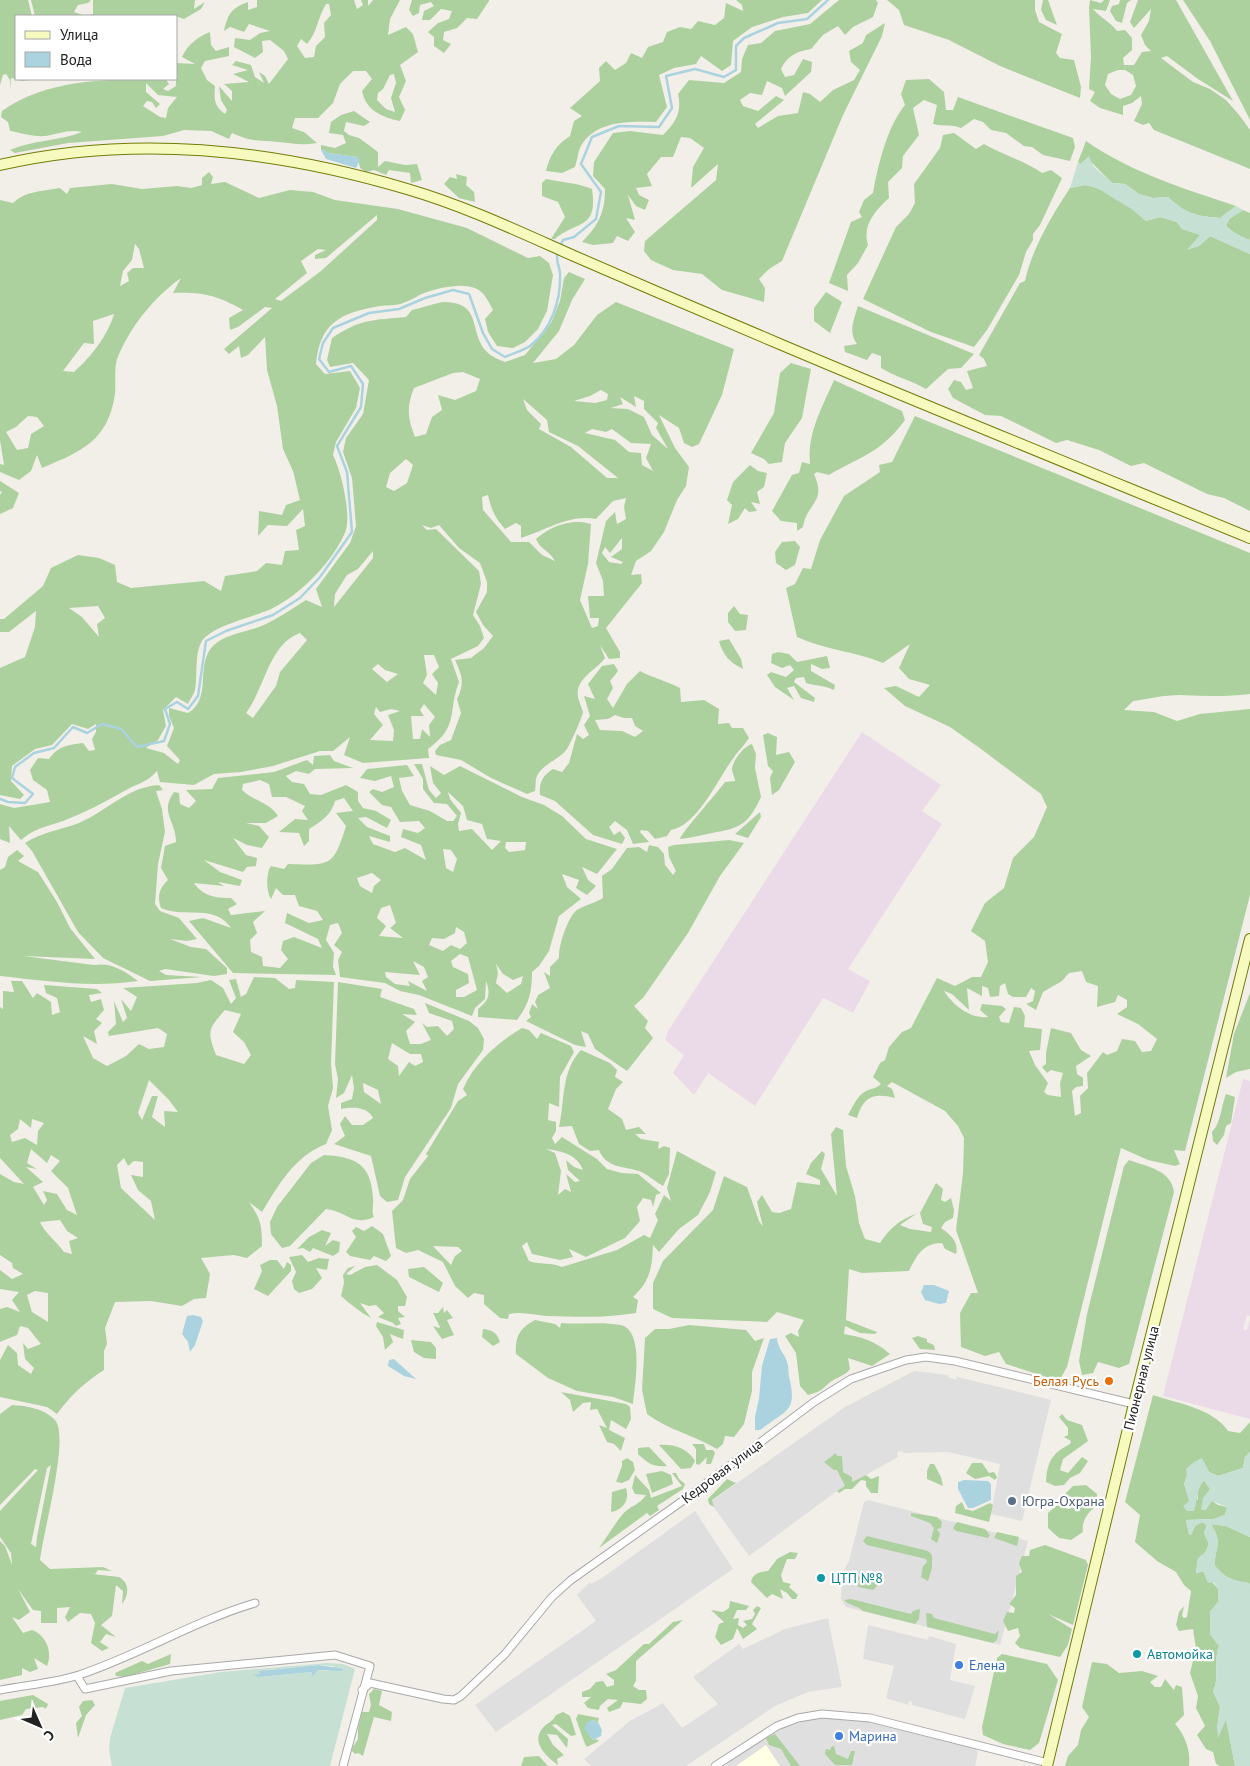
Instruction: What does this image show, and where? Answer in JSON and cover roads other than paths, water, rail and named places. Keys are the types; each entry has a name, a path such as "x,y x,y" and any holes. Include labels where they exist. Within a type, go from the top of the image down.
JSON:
{"main road":[{"path":"0,165 74,153 170,148 268,156 343,172 411,190 537,239 789,348 1250,538"},
{"name":"Пионерная улица","path":"1047,1765 1134,1404 1250,939"}],"street":[{"name":"Кедровая улица","path":"362,1690 370,1683 443,1699 454,1700 461,1696 505,1654 552,1597 571,1580 688,1497 814,1402 851,1379 906,1360 926,1357 955,1361 1134,1404"},
{"path":"0,1690 77,1676 146,1648 222,1613 255,1604"},
{"path":"77,1676 85,1689 171,1671 336,1656 370,1666 343,1766"},
{"path":"715,1766 776,1726 798,1718 822,1714 870,1718 1047,1765"}],"water":[{"path":"323,149 328,153 358,157 360,160 356,168 326,159 321,150"},
{"path":"924,1285 934,1285 949,1291 946,1303 939,1304 925,1300 921,1292"},
{"path":"187,1316 201,1317 203,1321 195,1345 190,1352 188,1342 182,1334"},
{"path":"777,1338 788,1366 792,1397 791,1404 783,1414 760,1430 755,1430 762,1366 770,1339"},
{"path":"394,1359 416,1379 404,1376 388,1366 389,1360"},
{"path":"964,1480 988,1481 991,1484 991,1500 973,1508 968,1508 958,1489 958,1482"},
{"path":"319,1665 343,1669 342,1671 318,1670 312,1677 312,1672 259,1677 252,1675 260,1674 259,1671"},
{"path":"592,1720 598,1722 602,1730 601,1736 593,1740 584,1729 587,1722"}],"waterway":[{"path":"560,246 563,240 574,237 596,219 601,192 581,164 592,137 619,126 659,127 672,108 666,76 695,69 724,77 736,70 736,46 744,38 778,23 807,19 828,0"},
{"path":"0,799 8,802 25,803 33,794 12,778 15,767 34,753 54,748 73,727 87,733 102,724 121,729 137,747 164,741 170,724 165,709 177,702 188,709 198,696 206,641 226,631 273,615 300,598 320,577 352,532 347,472 337,446 361,407 363,384 351,366 329,372 319,359 323,343 333,328 369,313 399,309 425,298 453,290 469,294 483,333 492,349 505,357 530,346 538,339 549,323 554,313 559,293 558,251"}],"place":[{"name":"Белая Русь","path":"1109,1381"},
{"name":"Югра-Охрана","path":"1012,1501"},
{"name":"ЦТП №8","path":"821,1578"},
{"name":"Автомойка","path":"1137,1654"},
{"name":"Елена","path":"959,1665"},
{"name":"Марина","path":"839,1736"}]}
